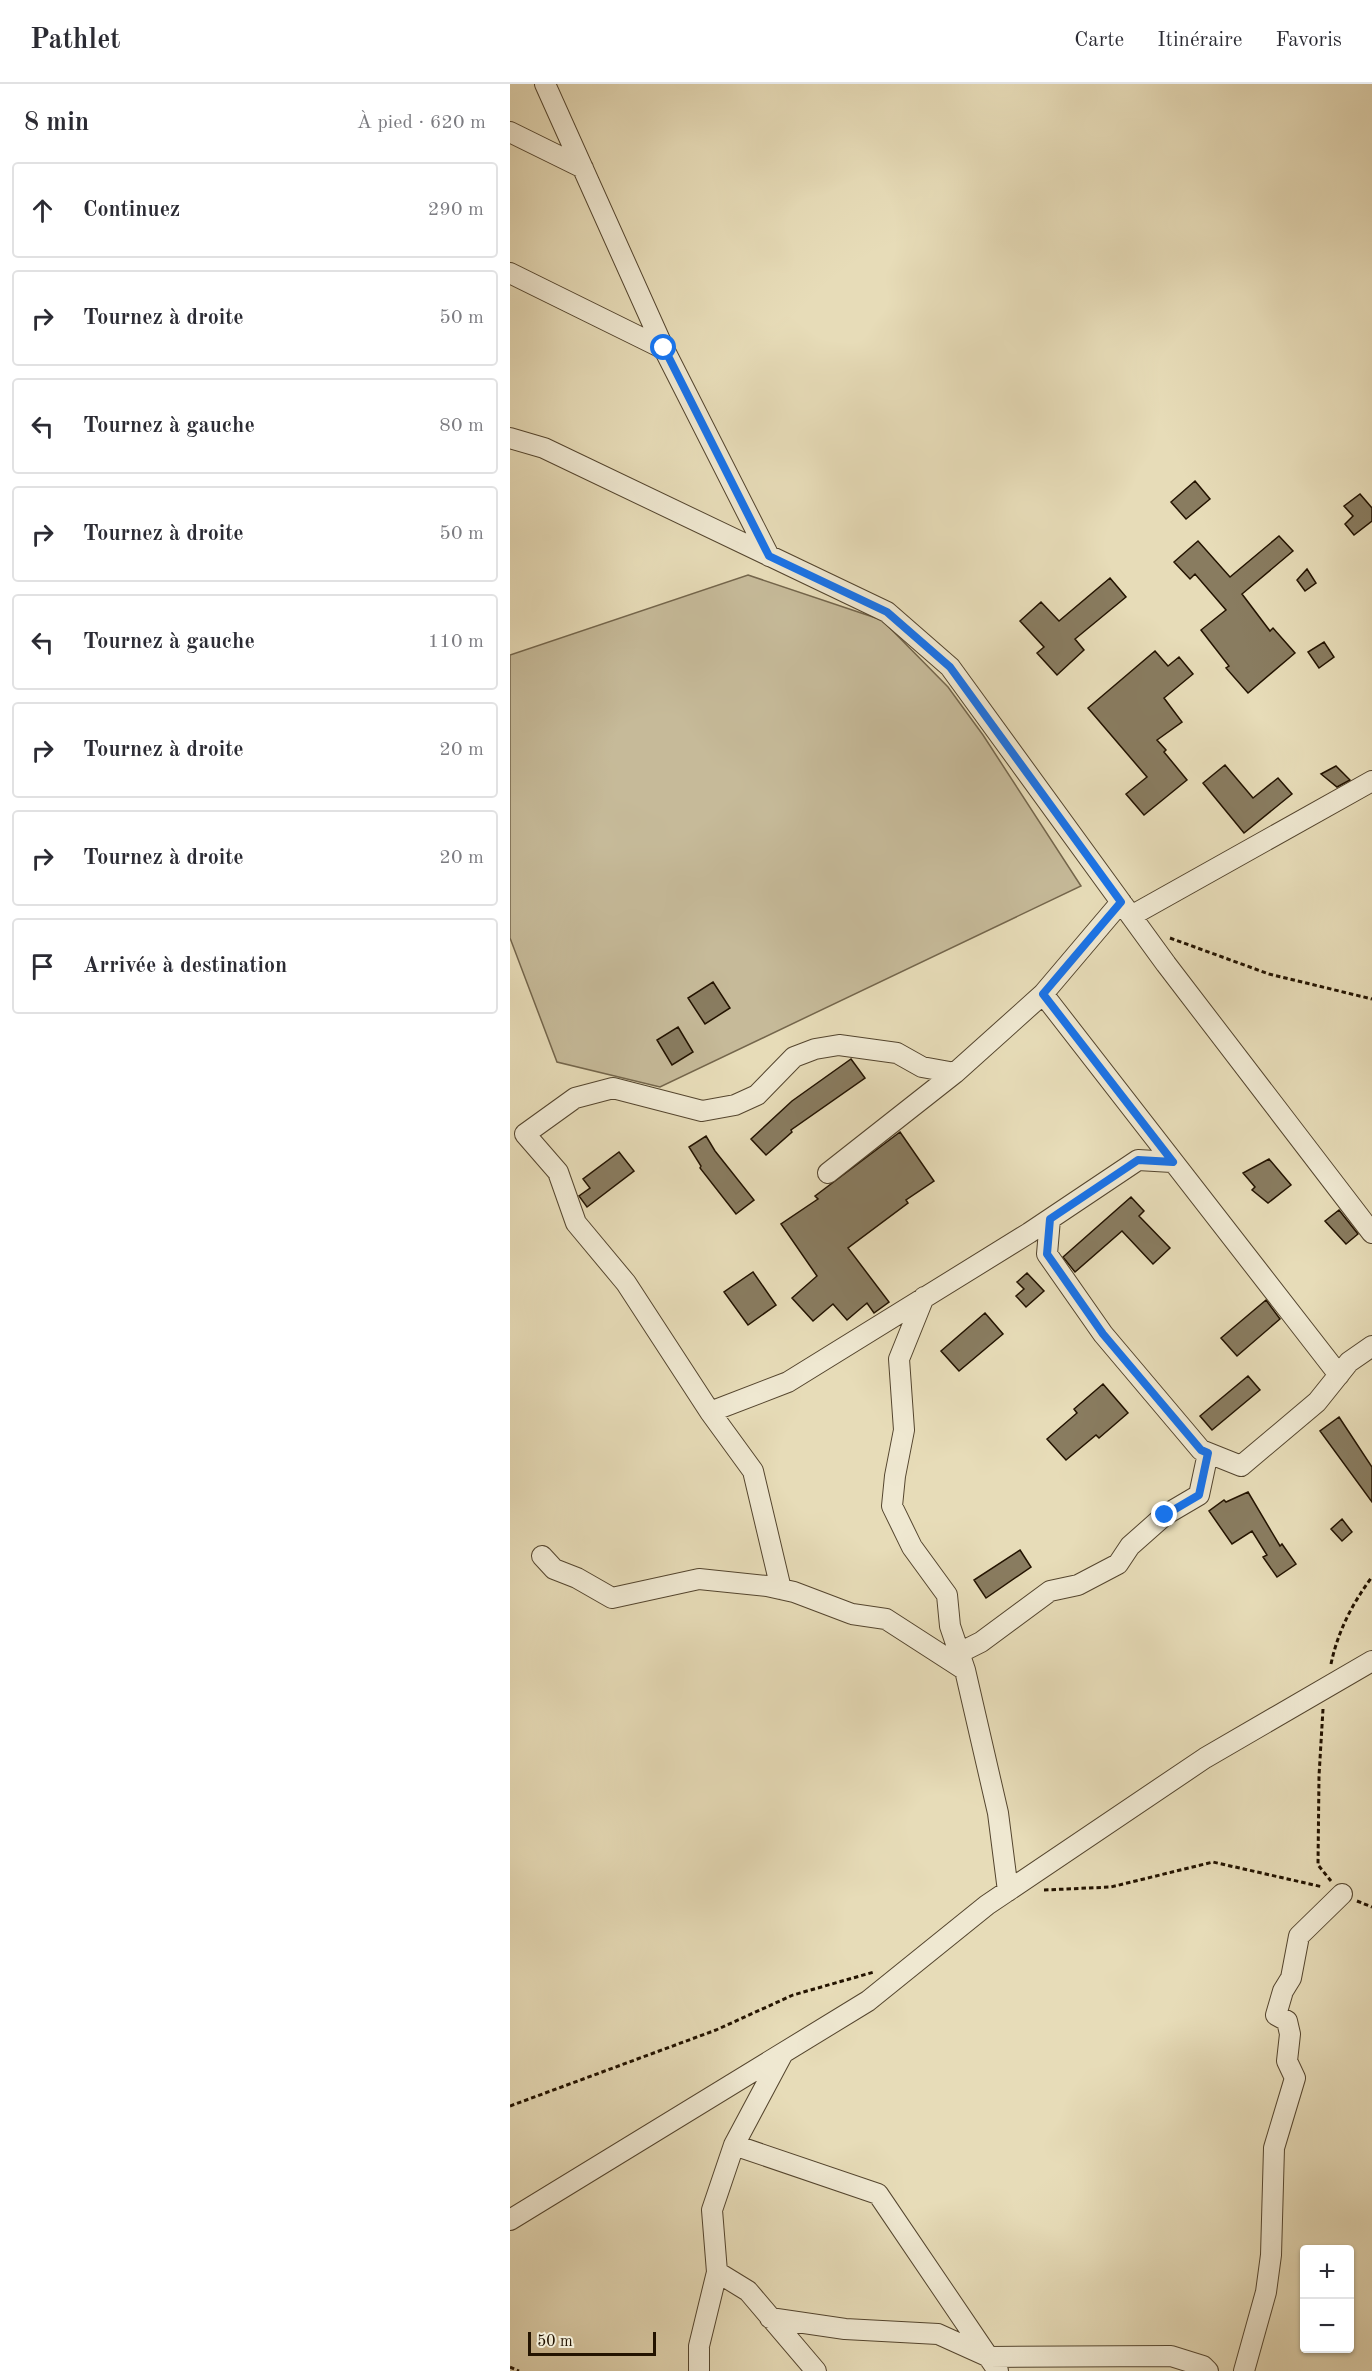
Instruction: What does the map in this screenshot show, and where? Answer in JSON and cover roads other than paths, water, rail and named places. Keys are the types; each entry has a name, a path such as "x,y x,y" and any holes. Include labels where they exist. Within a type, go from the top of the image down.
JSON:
{"street":[{"path":"545,84 664,348 769,556"},
{"path":"510,132 583,168"},
{"path":"510,273 664,348"},
{"path":"510,438 544,448 887,612 950,667 1126,909 1372,1233"},
{"path":"828,1173 955,1073 1043,994 1126,909 1372,781"},
{"path":"1043,994 1339,1375"},
{"path":"781,1589 753,1471 710,1412 626,1283 576,1223 558,1172 525,1134 575,1098 613,1088 702,1111 735,1105 758,1095 794,1057 815,1049 839,1045 897,1053 922,1067 955,1073"},
{"path":"710,1412 788,1382 1050,1219 1138,1160 1173,1162"},
{"path":"1050,1219 1047,1254 1103,1334 1201,1450 1240,1466 1317,1402 1349,1362 1372,1346"},
{"path":"924,1297 899,1359 904,1430 892,1506 912,1547 947,1595 950,1626 962,1662 998,1813 1008,1891"},
{"path":"962,1662 981,1642 1050,1592 1078,1585 1118,1564 1130,1546 1165,1515 1199,1495 1208,1453"},
{"path":"542,1557 554,1569 577,1578 612,1598 699,1578 781,1589 852,1614 886,1619 962,1662"},
{"path":"510,2220 868,2001 987,1905 1205,1758 1372,1661"},
{"path":"1244,2371 1266,2292 1271,2256 1274,2148 1294,2078 1287,2061 1290,2034 1287,2021 1276,2015 1283,1991 1291,1978 1299,1936 1342,1894"},
{"path":"699,2371 699,2346 717,2272 712,2210 734,2145 784,2053"},
{"path":"734,2145 878,2194 993,2364"},
{"path":"717,2272 748,2291 816,2371"},
{"path":"770,2318 845,2329 938,2334 993,2364 1172,2355 1203,2366 1208,2371"}]}
